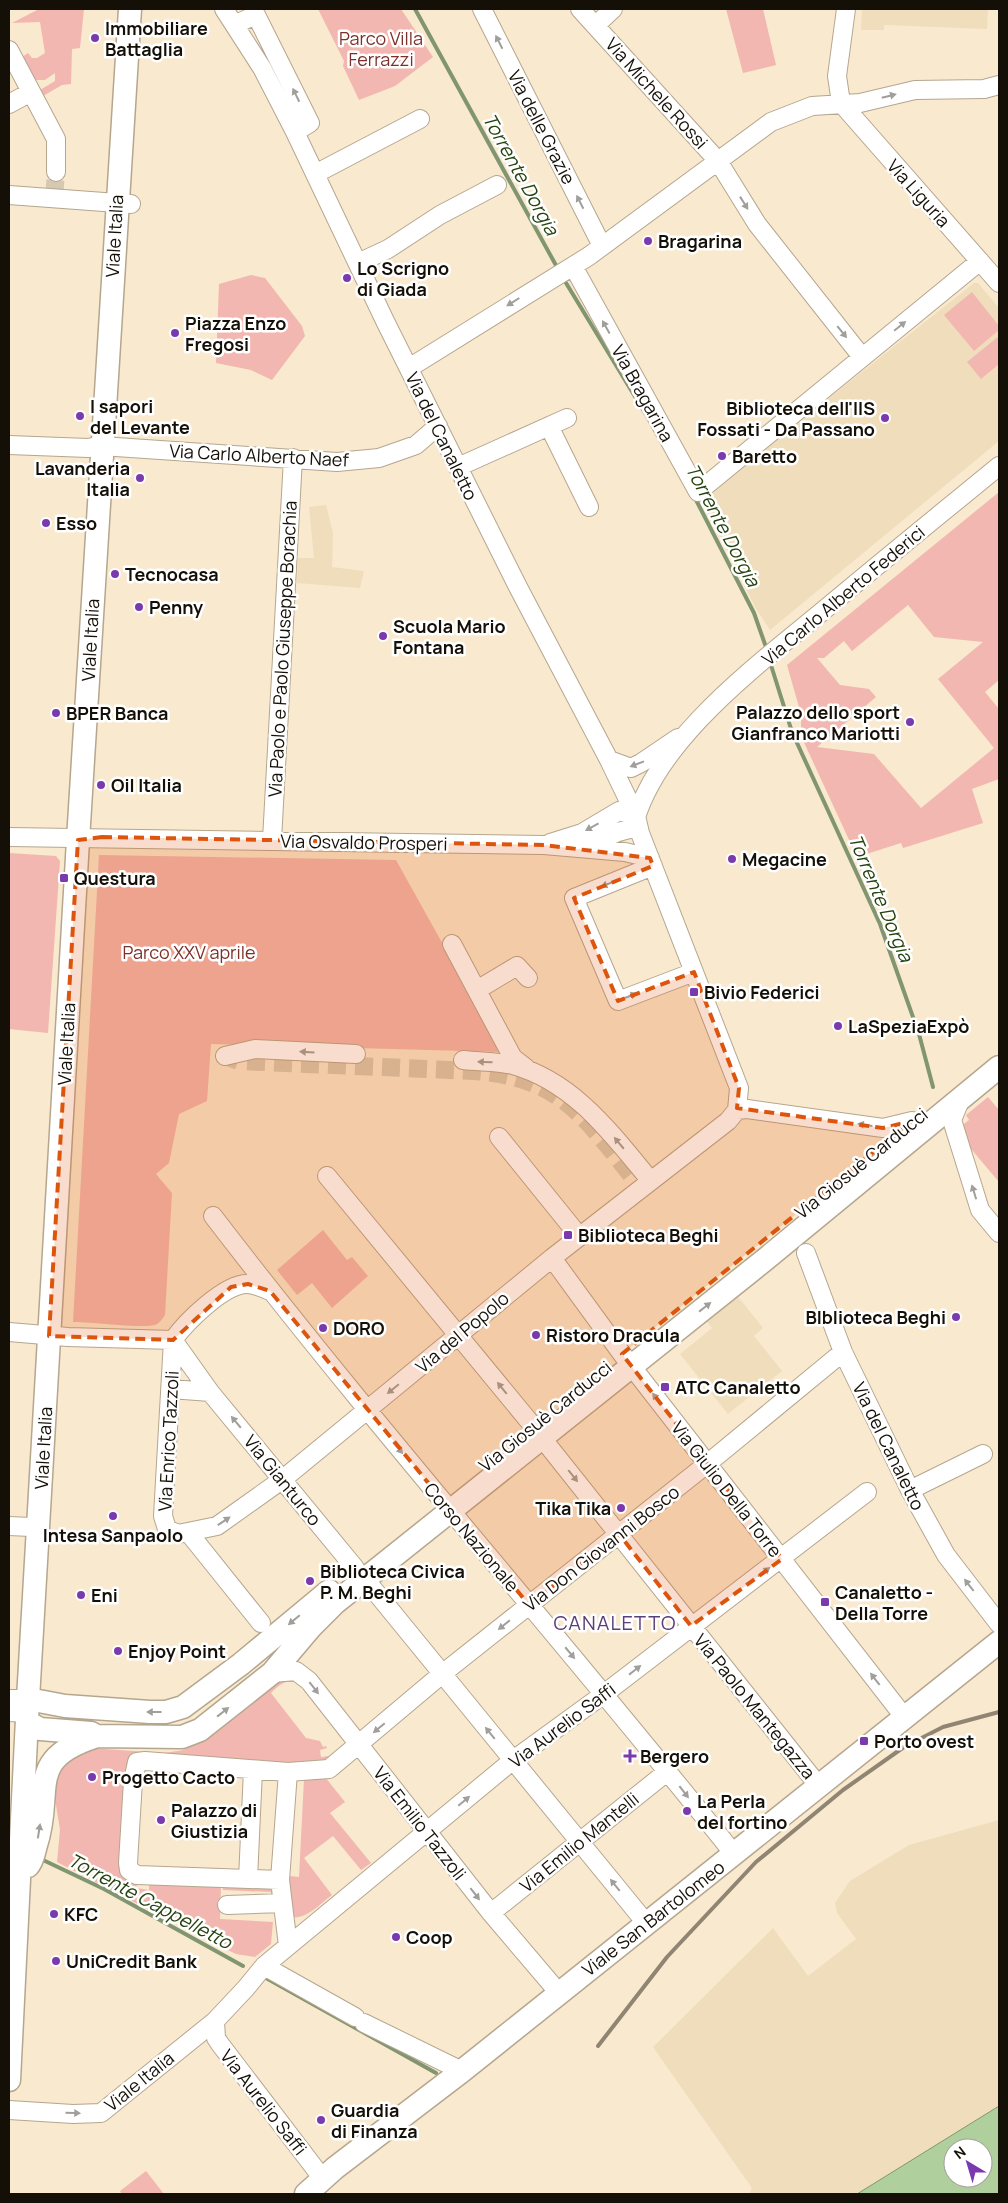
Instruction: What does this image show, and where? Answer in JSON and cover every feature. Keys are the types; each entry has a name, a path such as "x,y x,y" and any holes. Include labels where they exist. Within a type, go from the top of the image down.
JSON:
{"main road":[{"name":"Viale Italia","path":"9,2080 20,1709 30,1661 101,446 124,203 130,9"},
{"name":"Via Giosuè Carducci","path":"20,1709 65,1706 166,1712 183,1707 360,1574 627,1360 912,1121 999,1051"},
{"name":"Via Giosuè Carducci","path":"627,1360 767,1258 999,1067"},
{"name":"Via Giosuè Carducci","path":"16,1881 30,1863 38,1841 43,1791 53,1760 64,1749 96,1736 182,1737 200,1730 272,1673 360,1574"},
{"name":"Viale San Bartolomeo","path":"306,2194 999,1642"},
{"path":"30,1661 65,1706"},
{"name":"Via Giosuè Carducci","path":"20,1709 40,1729 91,1733 96,1736"}],"street":[{"name":"Via del Canaletto","path":"224,9 236,24 256,15 310,124 295,132 408,368 552,656 609,760 636,816 651,862 739,1088 736,1110"},
{"name":"Via delle Grazie","path":"482,9 602,246"},
{"name":"Via Michele Rossi","path":"580,9 718,162"},
{"name":"Via Michele Rossi","path":"596,25 613,9"},
{"path":"841,103 838,76 846,9"},
{"path":"9,50 56,139 56,172"},
{"path":"408,368 602,246 771,122 812,106 860,103 914,90 984,89 999,86"},
{"path":"9,104 31,92"},
{"name":"Via Liguria","path":"841,103 999,282"},
{"path":"315,174 420,119"},
{"path":"718,162 757,224 862,357"},
{"path":"358,263 388,248 440,215 497,185"},
{"path":"9,195 124,203"},
{"name":"Via Bragarina","path":"572,266 698,492 980,261"},
{"path":"458,467 567,418"},
{"name":"Via Carlo Alberto Naef","path":"9,445 88,448 101,446 337,462 379,458 416,445 438,426"},
{"path":"549,426 589,508"},
{"name":"Via Paolo e Paolo Giuseppe Borachia","path":"272,840 293,458"},
{"name":"Via Carlo Alberto Federici","path":"636,816 648,788 691,729 708,710 751,670 999,466"},
{"name":"Via Carlo Alberto Federici","path":"609,760 631,768 691,729"},
{"path":"544,845 582,832 619,811 636,816 633,828 618,832 581,850"},
{"path":"9,837 78,840"},
{"name":"Via Osvaldo Prosperi","path":"78,840 102,837 544,845 581,850 625,852 651,862"},
{"path":"651,862 574,898 618,1001 694,972"},
{"path":"452,944 513,1058 526,1075"},
{"path":"476,990 517,966 528,978"},
{"path":"225,1056 256,1049 356,1054"},
{"path":"463,1060 500,1062 526,1075 561,1086 594,1114 650,1180"},
{"path":"961,1098 952,1120 980,1210 999,1233"},
{"path":"736,1110 747,1109 883,1128 912,1121"},
{"name":"Via del Popolo","path":"183,1533 217,1526 284,1480 579,1236 728,1121 736,1110"},
{"path":"499,1137 579,1236"},
{"name":"Via Paolo Mantegazza","path":"327,1176 459,1335 818,1786"},
{"name":"Corso Nazionale","path":"213,1216 270,1291 367,1410 668,1771 734,1854"},
{"name":"Via del Canaletto","path":"806,1253 843,1352 910,1490 946,1555 999,1624"},
{"name":"Via Giulio Della Torre","path":"552,1258 627,1360 905,1718"},
{"path":"9,1332 50,1336 173,1340 190,1321 231,1287 248,1284 270,1291"},
{"name":"Via Enrico Tazzoli","path":"173,1340 163,1516 167,1529 183,1533 261,1623"},
{"name":"Via Gianturco","path":"173,1340 210,1392 646,1923"},
{"name":"Via Don Giovanni Bosco","path":"248,1879 137,1875 129,1870 133,1781 137,1762 288,1772 329,1769 442,1674 707,1464 843,1352"},
{"path":"171,1389 210,1392"},
{"path":"910,1490 983,1454"},
{"name":"Via Aurelio Saffi","path":"264,1966 512,1761 604,1694 867,1492"},
{"path":"9,1526 31,1527"},
{"name":"Via Emilio Tazzoli","path":"272,1673 296,1671 302,1674 491,1914 559,1993"},
{"path":"253,1770 248,1879 280,1880"},
{"name":"Via Emilio Mantelli","path":"491,1914 668,1771"},
{"path":"288,1772 280,1880 288,1946"},
{"path":"226,1905 283,1903"},
{"path":"264,1966 360,2020 462,2071"},
{"name":"Viale Italia","path":"9,2110 73,2114 102,2113 215,2021 242,1981 264,1966"},
{"name":"Via Aurelio Saffi","path":"215,2021 216,2038 220,2044 323,2179"}],"highlighted area":[{"path":"102,837 544,845 650,858 653,866 574,898 618,1001 694,972 739,1088 737,1108 883,1128 912,1121 622,1354 782,1559 691,1626 619,1534 529,1605 270,1291 248,1284 231,1287 173,1340 49,1336 78,840"}],"shaded area":[{"path":"862,9 988,9 987,29 884,25 884,30 861,30"},
{"path":"974,283 978,283 999,308 999,441 770,630 755,607 702,499"},
{"path":"326,505 333,533 332,567 364,571 360,588 297,583 298,558 314,558 309,507"},
{"path":"735,1293 763,1328 754,1336 782,1371 728,1414 680,1354 712,1328 704,1318"},
{"path":"999,1820 999,2106 947,2138 943,2138 943,2141 857,2194 749,2194 752,2188 653,2047 773,1928 808,1976 856,1939 837,1913 835,1903 850,1881 909,1845"},
{"path":"999,2106 999,2194 857,2194 943,2141 943,2188 993,2188 993,2138 947,2138"}],"green space":[{"path":"39,9 84,9 80,48 72,49 71,84 62,85 43,96 40,90 55,81 55,73 45,80 35,80 22,57 28,53 32,58 37,58 45,53 40,22 12,23"},
{"name":"Parco Villa Ferrazzi","path":"318,9 401,9 433,57 395,86 359,100 343,66 344,61"},
{"path":"726,9 763,9 776,65 743,73"},
{"path":"251,275 265,278 302,326 305,336 272,380 251,370 216,363 219,284"},
{"path":"972,292 999,326 999,330 974,351 944,315"},
{"path":"999,336 999,364 981,379 967,362"},
{"path":"999,492 999,680 985,692 999,709 999,779 972,789 983,823 903,848 901,843 857,857 801,736 801,714 787,665","holes":["908,605 934,637 983,642 938,679 994,748 921,808 874,754 817,747 876,697 869,689 840,685 817,658 824,658 844,641 852,651"]},
{"path":"9,853 56,856 60,861 48,1033 9,1029"},
{"name":"Parco XXV aprile","path":"99,855 396,860 503,1052 211,1044 207,1101 179,1114 169,1163 156,1174 172,1193 165,1315 157,1324 151,1326 73,1322"},
{"path":"988,1097 999,1110 999,1182 961,1137 965,1133 960,1127 969,1120 966,1115"},
{"path":"323,1230 347,1260 352,1257 368,1276 332,1308 312,1283 297,1295 277,1270"},
{"path":"295,1678 301,1684 296,1682 284,1683 271,1693 306,1738 320,1741 323,1747 326,1746 327,1748 320,1750 321,1757 329,1756 321,1765 130,1769 138,1881 136,1888 149,1890 149,1881 221,1885 220,1919 273,1922 271,1944 255,1957 236,1954 57,1862 60,1830 53,1786 58,1766 89,1748 164,1753 184,1750 216,1733 280,1680"},
{"path":"325,1777 345,1802 330,1813 371,1863 361,1870 333,1836 304,1858 332,1895 308,1913 302,1916 291,1917 288,1907 289,1876 299,1877 304,1779"},
{"path":"223,1885 273,1888 274,1902 271,1902 271,1892 223,1890"},
{"path":"146,2171 164,2194 122,2194 120,2191"}],"waterway":[{"name":"Torrente Dorgia","path":"415,9 558,269"},
{"name":"Torrente Dorgia","path":"563,278 645,413"},
{"name":"Torrente Dorgia","path":"694,496 754,613 767,650"},
{"name":"Torrente Dorgia","path":"770,662 792,732 880,924 919,1034 933,1087"},
{"name":"Torrente Cappelletto","path":"43,1860 104,1889 243,1966"},
{"name":"Torrente Cappelletto","path":"266,1978 436,2073"}],"tunnel":[{"path":"54,198 56,172"},
{"path":"225,1060 225,1056 239,1061 474,1071 505,1075 531,1083 553,1093 572,1107 589,1124 641,1187"}],"railway":[{"path":"598,2046 667,1957 756,1862 843,1790 904,1747 943,1727 999,1712"}],"place":[{"name":"Immobiliare Battaglia","path":"95,38"},
{"name":"Bragarina","path":"648,241"},
{"name":"Lo Scrigno di Giada","path":"347,278"},
{"name":"Piazza Enzo Fregosi","path":"175,333"},
{"name":"I sapori del Levante","path":"80,416"},
{"name":"Biblioteca dell'IIS Fossati - Da Passano","path":"885,418"},
{"name":"Baretto","path":"722,456"},
{"name":"Lavanderia Italia","path":"140,478"},
{"name":"Esso","path":"46,523"},
{"name":"Tecnocasa","path":"115,574"},
{"name":"Penny","path":"139,607"},
{"name":"Scuola Mario Fontana","path":"383,636"},
{"name":"BPER Banca","path":"56,713"},
{"name":"Palazzo dello sport Gianfranco Mariotti","path":"910,722"},
{"name":"Oil Italia","path":"101,785"},
{"name":"Megacine","path":"732,859"},
{"name":"Questura","path":"64,878"},
{"name":"Bivio Federici","path":"694,992"},
{"name":"LaSpeziaExpò","path":"838,1026"},
{"name":"Biblioteca Beghi","path":"568,1235"},
{"name":"BIblioteca Beghi","path":"956,1317"},
{"name":"DORO","path":"323,1328"},
{"name":"Ristoro Dracula","path":"536,1335"},
{"name":"ATC Canaletto","path":"665,1387"},
{"name":"Tika Tika","path":"621,1508"},
{"name":"Intesa Sanpaolo","path":"113,1516"},
{"name":"Biblioteca Civica P. M. Beghi","path":"310,1581"},
{"name":"Eni","path":"81,1595"},
{"name":"Canaletto - Della Torre","path":"825,1602"},
{"name":"Enjoy Point","path":"118,1651"},
{"name":"Porto ovest","path":"864,1741"},
{"name":"Bergero","path":"630,1756"},
{"name":"Progetto Cacto","path":"92,1777"},
{"name":"La Perla del fortino","path":"687,1811"},
{"name":"Palazzo di Giustizia","path":"161,1820"},
{"name":"KFC","path":"54,1914"},
{"name":"Coop","path":"396,1937"},
{"name":"UniCredit Bank","path":"56,1961"},
{"name":"Guardia di Finanza","path":"321,2120"}],"district":[{"name":"CANALETTO","path":"615,1622"}]}
